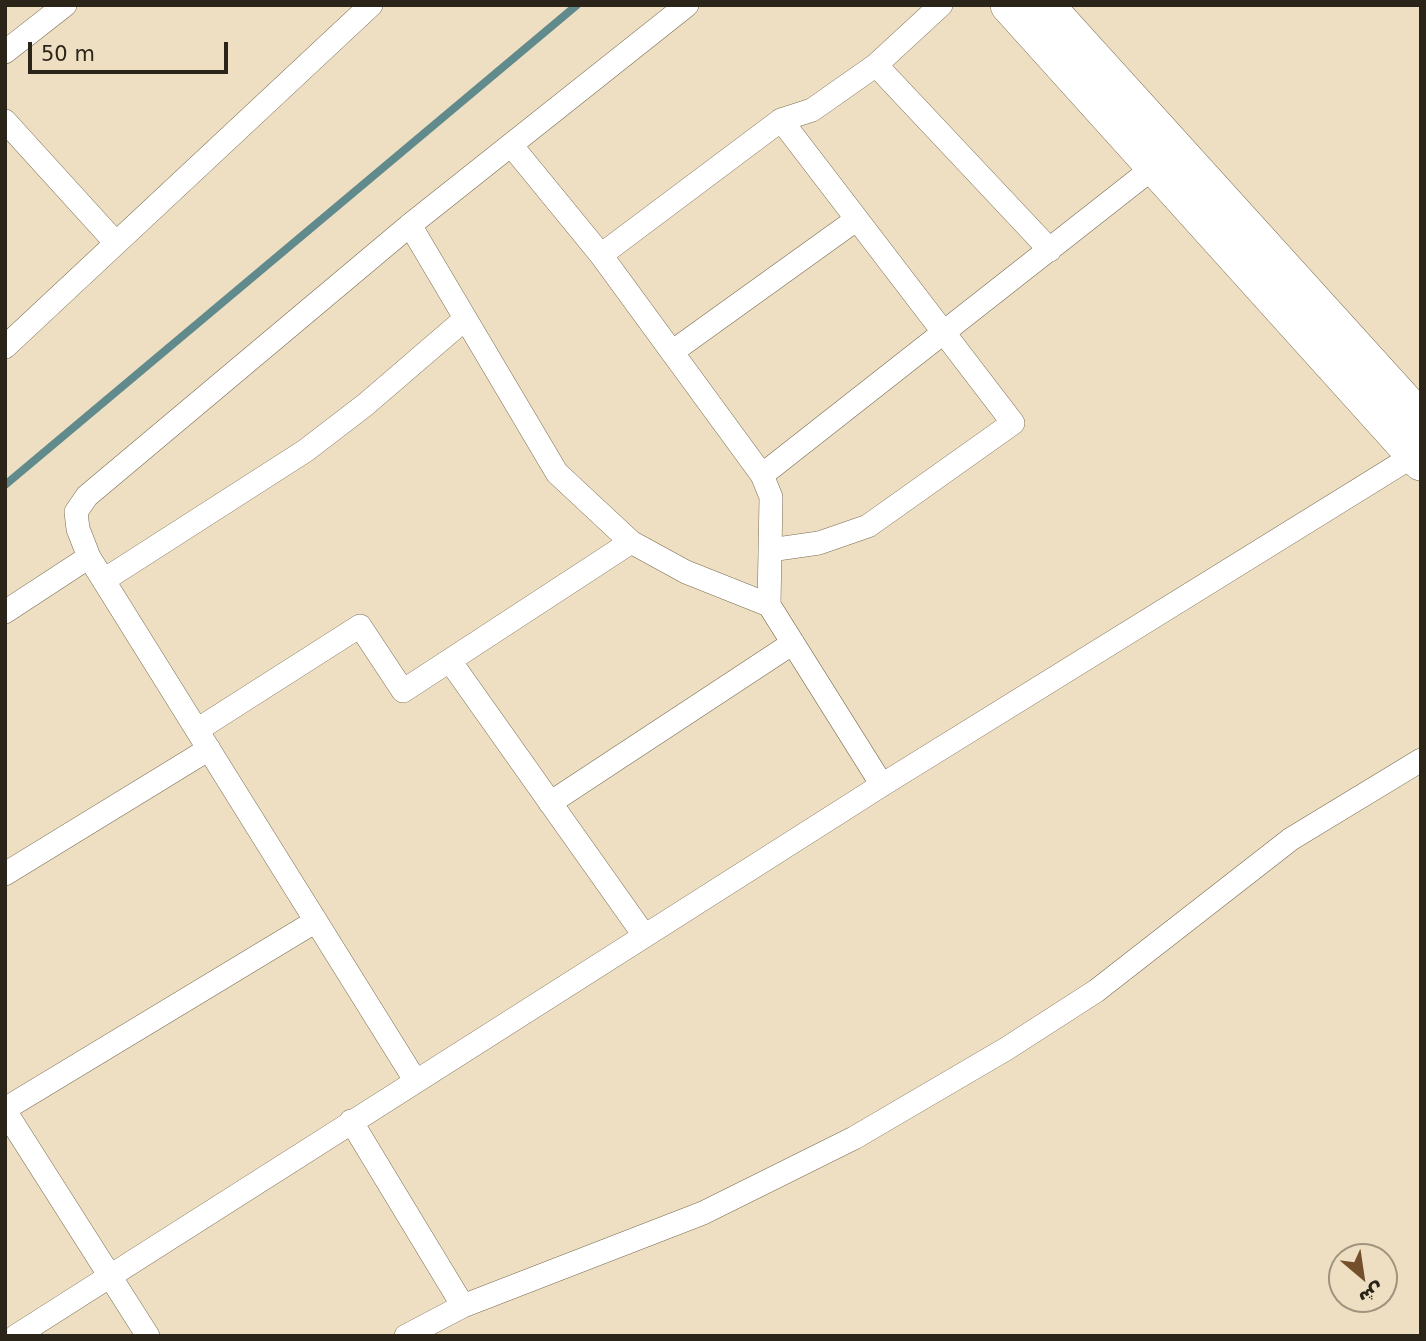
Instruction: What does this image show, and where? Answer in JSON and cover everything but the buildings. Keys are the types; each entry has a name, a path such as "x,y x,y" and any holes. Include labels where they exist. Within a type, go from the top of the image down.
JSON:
{"main road":[{"path":"1009,5 1165,158 1421,420"},
{"path":"1045,5 1165,158 1419,456"}],"street":[{"path":"5,52 65,5"},
{"path":"5,347 371,5"},
{"path":"415,1080 89,557 78,529 76,512 87,496 410,225 687,5"},
{"path":"601,256 781,121 812,110 876,65 941,5"},
{"path":"876,65 1050,250"},
{"path":"5,121 115,242"},
{"path":"770,550 819,543 868,526 1013,423 781,121"},
{"path":"511,145 601,256 762,475 771,497 769,605 882,785"},
{"path":"762,475 945,334 1165,158"},
{"path":"672,352 857,219"},
{"path":"410,225 557,473 631,542 686,572 769,605"},
{"path":"104,580 305,450 365,405 465,319"},
{"path":"16,1336 882,785 1419,456"},
{"path":"5,874 203,739 360,626 403,691 631,542"},
{"path":"5,612 89,557"},
{"path":"551,803 793,643"},
{"path":"450,661 644,935"},
{"path":"407,1336 463,1306 704,1213 854,1138 1006,1049 1096,990 1291,839 1421,760"},
{"path":"148,1336 5,1110 316,921"},
{"path":"351,1121 463,1306"}],"waterway":[{"path":"5,485 577,5"}]}
